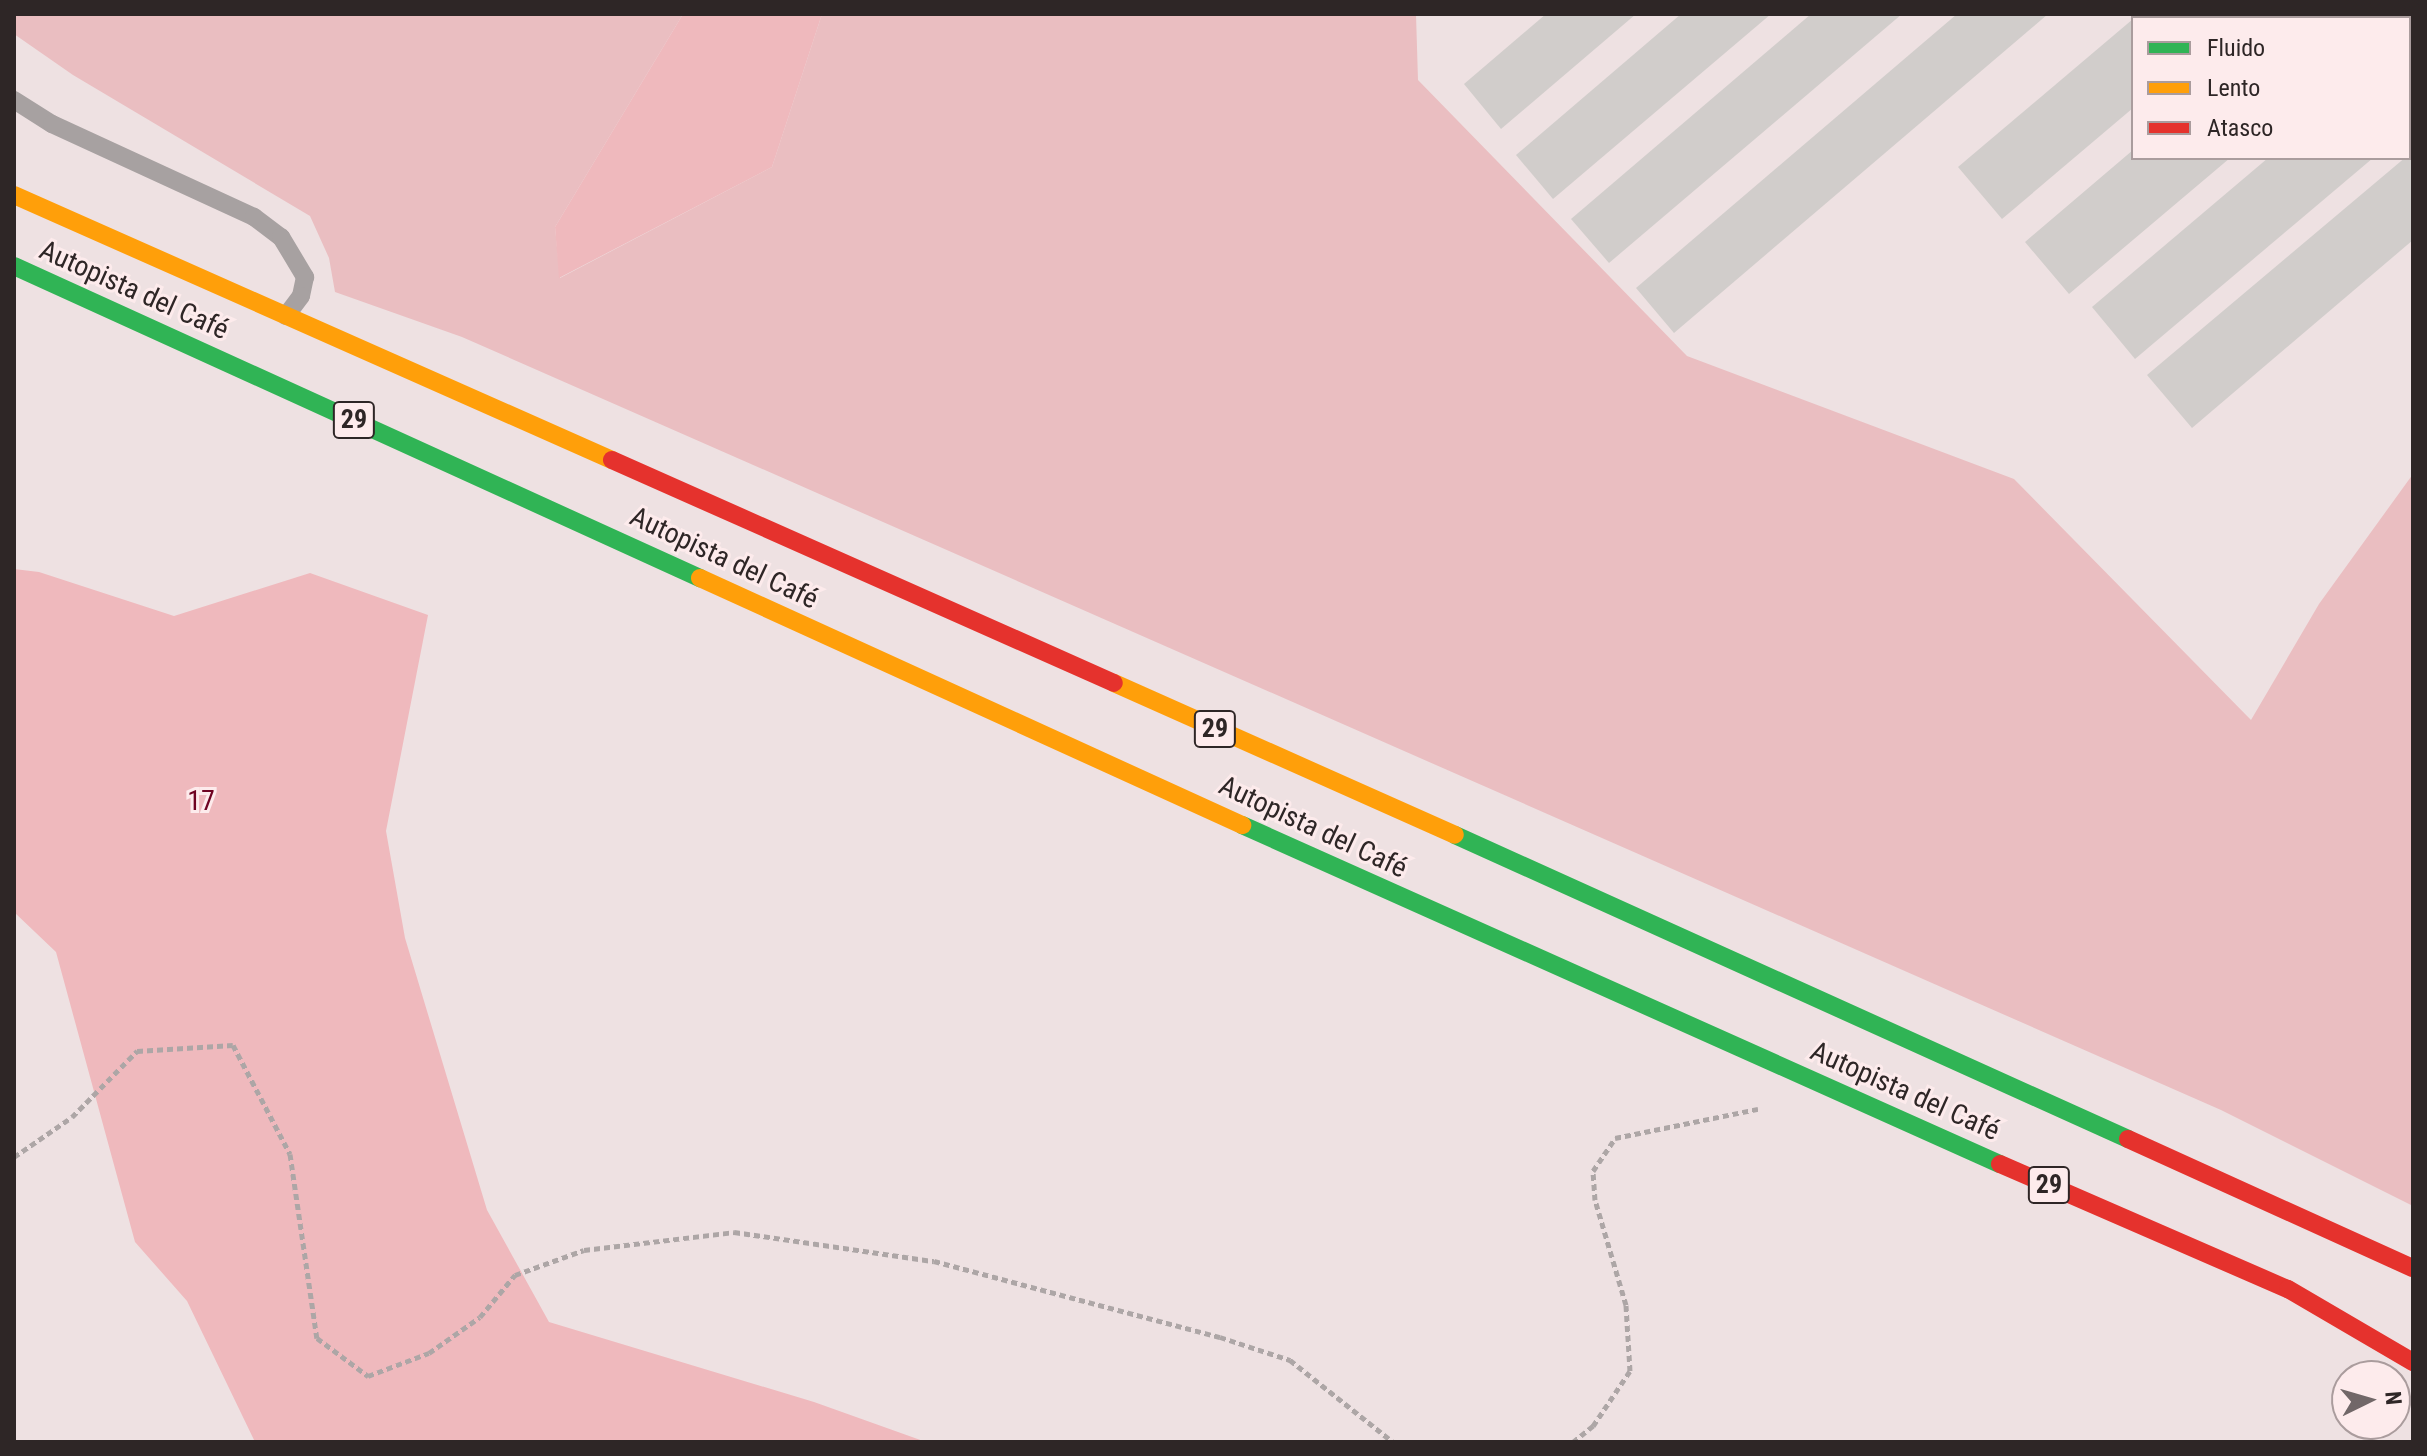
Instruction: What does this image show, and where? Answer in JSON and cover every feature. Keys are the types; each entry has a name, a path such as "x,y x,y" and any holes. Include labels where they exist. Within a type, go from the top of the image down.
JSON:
{"highway":[{"name":"Autopista del Café","path":"14,195 284,318 1424,821 2413,1268"},
{"name":"Autopista del Café","path":"14,266 1621,998 2288,1289 2413,1362"}],"lane":[{"path":"14,100 52,124 254,217 281,237 298,258 305,277 301,296 284,318"}],"path":[{"path":"14,1157 72,1117 137,1051 233,1045 290,1154 317,1338 368,1376 429,1353 480,1317 515,1275 584,1250 734,1232 934,1261 1220,1337 1290,1360 1393,1442"},
{"path":"1573,1442 1593,1426 1630,1371 1626,1305 1595,1200 1593,1171 1615,1138 1764,1108"}],"shaded area":[{"path":"14,14 683,14 555,227 560,278 772,167 822,14 1416,14 1418,80 1687,356 2014,479 2251,720 2319,604 2413,474 2413,1206 2221,1110 462,337 335,292 329,258 310,216 73,75 14,34"}],"green space":[{"path":"683,14 822,14 772,167 559,278 555,227"},
{"name":"17","path":"14,569 39,572 174,616 310,573 428,615 386,831 405,938 487,1210 549,1322 814,1402 926,1442 255,1442 187,1301 135,1242 56,952 14,912"}],"building":[{"path":"1546,14 1636,14 1501,129 1464,84"},
{"path":"1681,14 1771,14 1553,199 1516,155"},
{"path":"1811,14 1902,14 1609,263 1571,219"},
{"path":"1957,14 2048,14 1674,333 1636,288"},
{"path":"2139,14 2245,14 2190,16 2136,16"},
{"path":"2295,14 2400,14 2345,16 2292,16"},
{"path":"2131,21 2131,110 2002,219 1958,167"},
{"path":"2413,35 2411,126 2411,37"},
{"path":"2413,151 2413,240 2192,428 2147,375 2402,160 2411,160"},
{"path":"2131,152 2131,160 2228,160 2069,294 2025,242"},
{"path":"2266,160 2371,160 2135,359 2092,307"}],"traffic: fast":[{"path":"14,266 700,578"},
{"path":"1242,825 2000,1164"},
{"path":"1455,835 2128,1139"}],"traffic: slow":[{"path":"14,195 612,460"},
{"path":"700,578 1242,825"},
{"path":"1114,683 1455,835"}],"traffic: jam":[{"path":"612,460 1114,683"},
{"path":"2128,1139 2413,1268"},
{"path":"2000,1164 2288,1289 2413,1362"}]}
